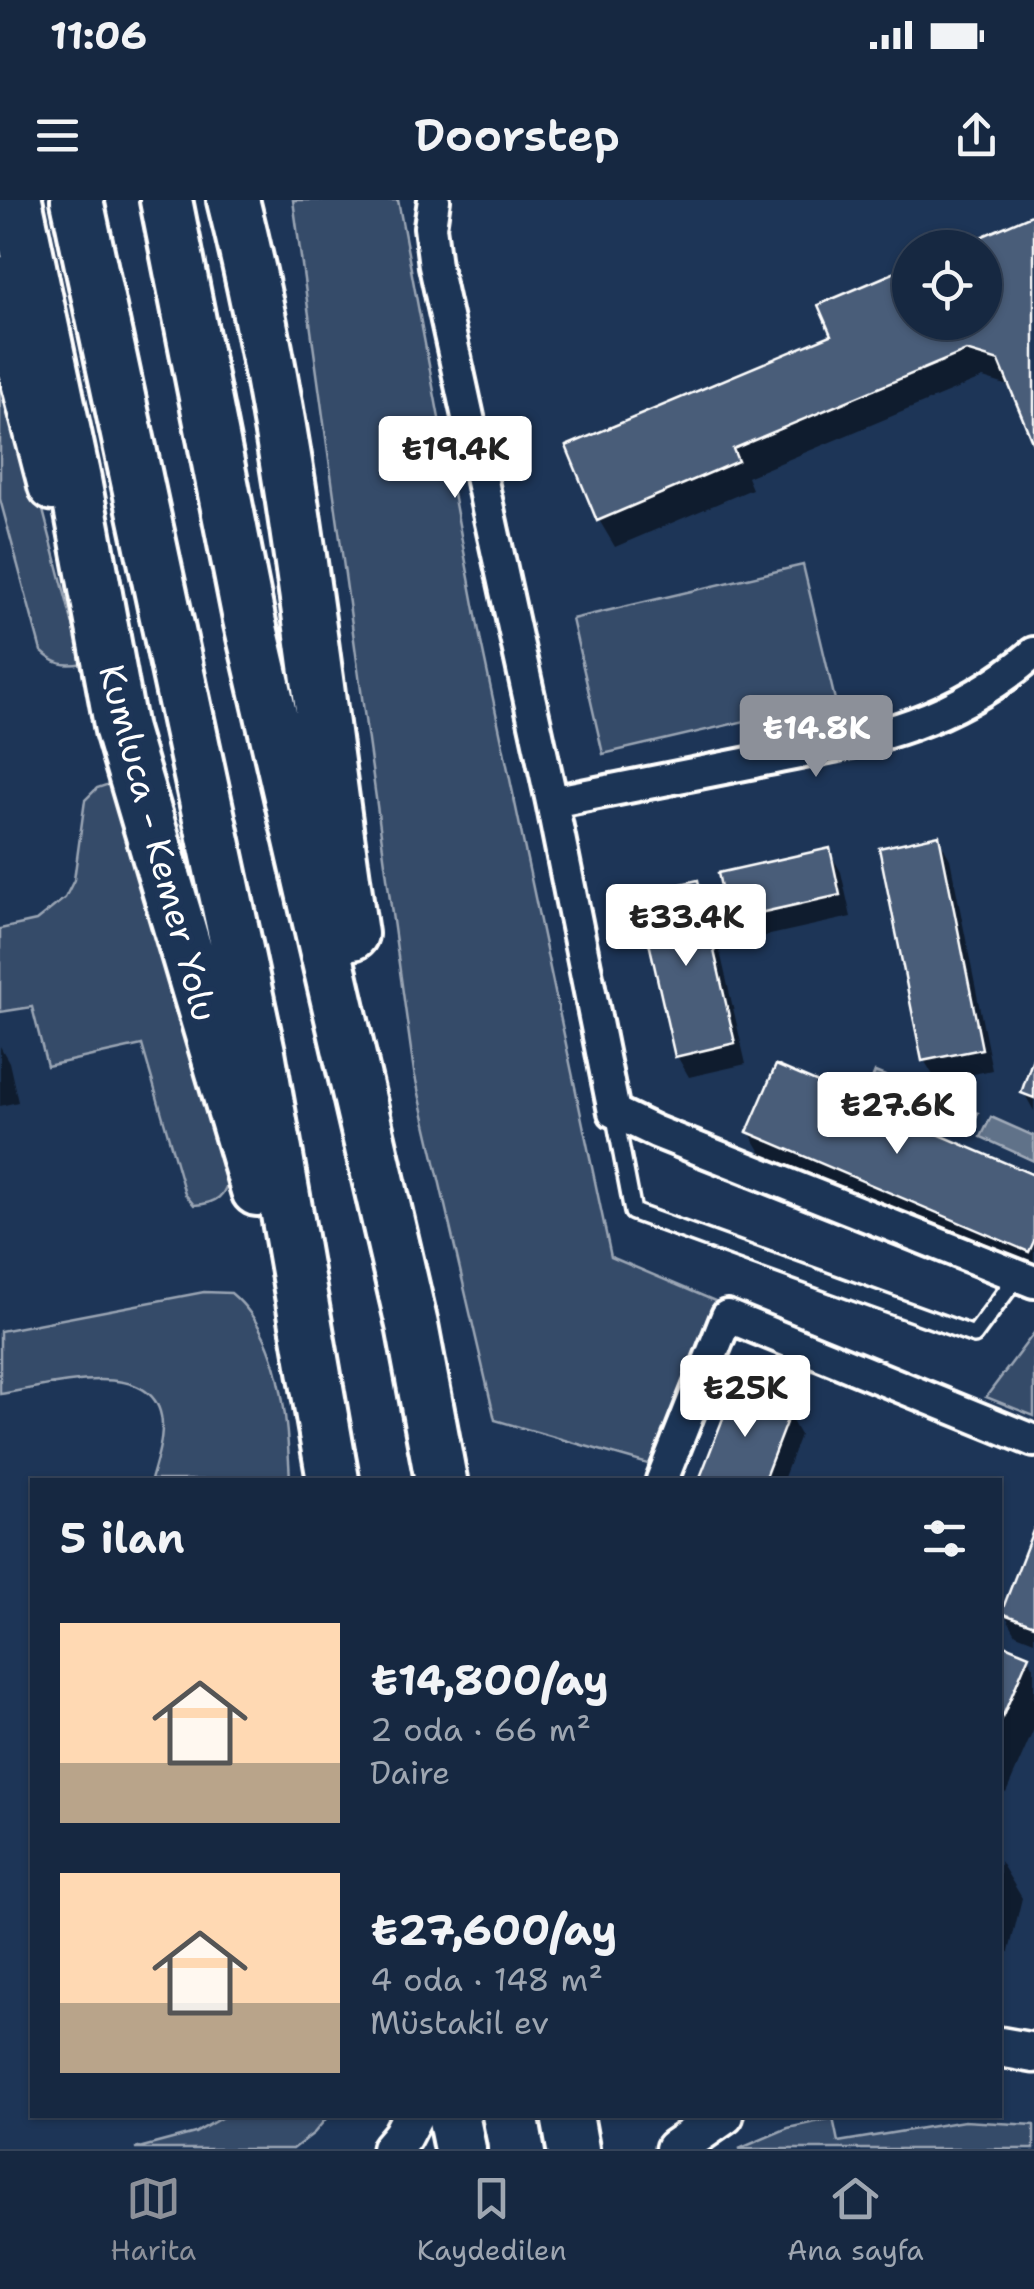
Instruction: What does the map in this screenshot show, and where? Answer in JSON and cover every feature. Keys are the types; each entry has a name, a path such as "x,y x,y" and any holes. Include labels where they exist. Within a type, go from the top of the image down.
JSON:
{"highway":[{"name":"Kumluca - Kemer Yolu","path":"16,200 71,460 121,730 236,1126 312,1360"},
{"name":"Kumluca - Kemer Yolu","path":"77,200 259,1052 334,1478"},
{"path":"166,200 249,618 412,1324"},
{"path":"233,200 260,306 295,516 323,744 412,1324 440,1478"},
{"path":"454,2118 460,2149"},
{"path":"568,2118 574,2149"}],"main road":[{"path":"0,281 94,656 121,730"}],"street":[{"path":"249,200 260,306"},
{"path":"434,200 431,247 552,802 614,1112 1026,1279"},
{"path":"552,802 906,729 989,688 1034,653"},
{"path":"663,1478 727,1316 1034,1442"},
{"path":"1002,2047 1034,2052"},
{"path":"391,2149 411,2118"},
{"path":"675,2149 720,2118"}],"lane":[{"path":"614,1112 633,1212 974,1335 1026,1279"}],"shaded area":[{"path":"293,200 398,200 481,642 611,1257 715,1301 655,1466 495,1420 414,1072"},
{"path":"0,346 83,663 60,663 41,651 0,499"},
{"path":"803,565 835,700 603,754 572,619"},
{"path":"115,782 229,1173 223,1193 202,1204 194,1205 185,1194 142,1045 47,1066 32,1007 0,1012 0,929 36,921 65,898 74,880 85,800 97,788"},
{"path":"875,1072 978,1113 970,1135 866,1094"},
{"path":"991,1117 1034,1136 1034,1161 981,1137"},
{"path":"204,1292 231,1293 248,1311 271,1354 287,1431 290,1478 152,1478 162,1433 157,1403 142,1389 97,1380 0,1394 0,1331"},
{"path":"1034,1333 1034,1416 986,1397"},
{"path":"221,2118 326,2118 293,2149 135,2149 195,2133"},
{"path":"833,2118 838,2142 964,2121 1034,2125 1034,2149 739,2149 788,2128"}],"building":[{"path":"1034,214 1034,446 999,361 966,351 733,449 738,461 597,521 566,446 831,335 818,305 892,274 892,340 1002,340 1002,230 997,230"},
{"path":"939,835 982,1049 922,1061 879,848"},
{"path":"830,848 840,895 728,920 718,873"},
{"path":"698,880 735,1043 675,1057 638,894"},
{"path":"1034,1055 1034,1098 1021,1093"},
{"path":"776,1065 1034,1175 1034,1241 1029,1252 747,1132"},
{"path":"734,1390 790,1412 765,1478 700,1478"},
{"path":"1034,1528 1034,1625 1002,1610"},
{"path":"1002,1644 1029,1655 1002,1718"}]}
